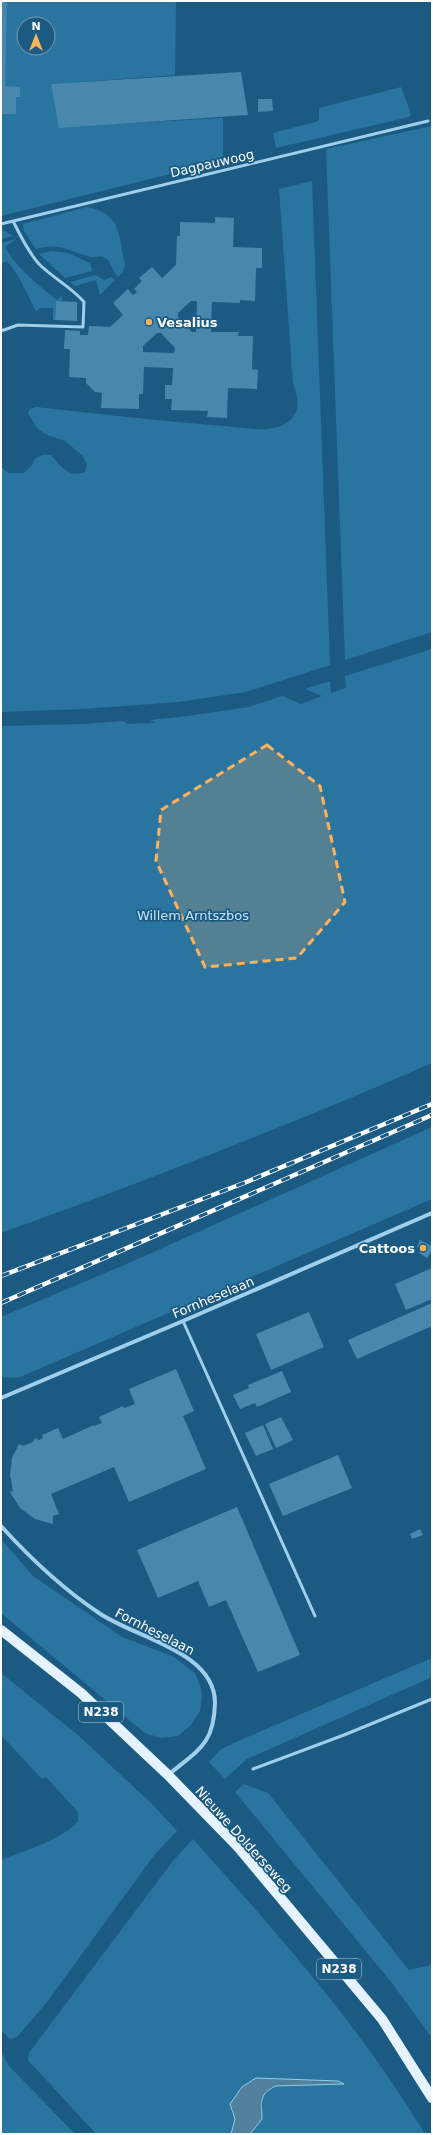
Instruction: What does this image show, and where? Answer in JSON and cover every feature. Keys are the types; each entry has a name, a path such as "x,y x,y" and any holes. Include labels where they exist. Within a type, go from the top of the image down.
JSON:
{"main road":[{"name":"Nieuwe Dolderseweg","path":"1,1630 81,1693 168,1775 238,1847 382,2020 432,2098"}],"street":[{"name":"Fornheselaan","path":"1,1398 432,1213"},
{"name":"Fornheselaan","path":"1,1526 55,1579 98,1613 125,1629 174,1650 192,1660 204,1670 212,1683 215,1696 213,1725 208,1740 168,1775"}],"lane":[{"name":"Dagpauwoog","path":"1,224 428,121"},
{"path":"1,331 18,325 83,327 84,302 74,291 39,263 24,243 13,221"},
{"path":"183,1321 315,1616"},
{"path":"253,1770 344,1735 432,1698"}],"highlighted area":[{"path":"267,745 320,786 345,902 297,958 205,967 156,861 161,810"}],"green space":[{"path":"1,1 176,1 175,75 53,84 60,127 223,118 223,161 1,216"},
{"path":"401,87 411,114 409,117 276,148 273,133 319,121 319,108"},
{"path":"432,126 432,632 345,660 326,149"},
{"path":"312,181 330,665 246,692 178,702 82,709 1,712 1,467 8,473 24,473 32,465 35,459 42,455 51,455 62,467 74,474 85,472 87,464 82,455 65,441 45,434 37,428 28,413 30,409 36,407 253,429 275,428 288,422 295,413 298,402 293,383 279,189"},
{"path":"87,207 98,210 113,220 119,235 125,265 123,272 118,277 109,261 104,257 91,257 64,248 52,246 36,249 24,231 23,224"},
{"path":"1,229 13,236 1,239"},
{"path":"16,239 5,247 15,262 28,276 57,300 62,295 62,301 56,301 55,320 53,320 53,308 40,308 36,311 17,274 7,261 1,264 1,243"},
{"path":"52,251 68,253 90,263 92,271 65,278 39,254"},
{"path":"95,275 104,280 111,277 115,280 100,295 96,280 75,286 70,282"},
{"name":"Willem Arntszbos","path":"432,649 432,1063 218,1152 1,1233 1,726 84,724 123,721 127,724 155,723 150,720 249,707 282,696 301,704 322,696 305,689 330,681 331,693 346,688 345,676"},
{"path":"432,1127 432,1199 18,1378 1,1377 1,1317 129,1263"},
{"path":"1,1539 33,1576 122,1637 172,1656 195,1673 201,1688 202,1698 200,1711 191,1725 178,1736 161,1738 145,1733 1,1613"},
{"path":"432,1658 432,1677 247,1759 225,1779 209,1762 220,1750 236,1742"},
{"path":"1,1673 79,1736 152,1804 177,1831 155,1854 47,2002 17,2037 10,2039 1,2030 1,1860 31,1849 62,1834 78,1822 78,1812 46,1777 42,1779 1,1735"},
{"path":"244,1784 268,1793 409,1970 432,1965 432,2038 392,1983 235,1792"},
{"path":"193,1839 316,1981 373,2056 400,2094 425,2134 250,2134 262,2111 264,2094 270,2089 276,2086 343,2083 338,2081 256,2078 231,2110 235,2119 231,2134 96,2134 28,2060 29,2053 173,1861"},
{"path":"1,2051 9,2066 75,2134 1,2134"}],"shaded area":[{"path":"256,2078 338,2081 344,2084 276,2086 264,2095 262,2099 262,2119 250,2134 231,2134 235,2119 230,2104 242,2087"}],"building":[{"path":"1,1 7,1 5,86 20,87 20,97 16,97 16,114 1,114"},
{"path":"241,72 248,115 59,128 51,84"},
{"path":"258,99 272,99 273,111 258,112"},
{"name":"Vesalius","path":"215,217 234,218 233,247 262,248 262,268 256,268 255,301 240,300 240,303 212,302 211,332 239,332 238,336 253,336 252,369 258,370 257,389 228,388 227,418 207,417 208,411 171,410 172,399 165,399 165,385 172,385 173,368 144,367 143,394 139,394 139,409 101,408 102,393 95,392 86,383 86,378 69,377 70,349 64,349 65,330 80,331 80,335 88,335 89,326 110,327 123,315 113,303 128,289 133,295 137,292 134,289 142,281 139,278 152,267 162,278 176,265 177,236 180,236 180,222 215,223","holes":["191,301 197,301 196,332 192,332 178,317 178,313","157,333 161,333 175,348 174,353 143,352 143,346"]},
{"path":"56,301 77,302 77,321 55,320"},
{"path":"420,1240 432,1246 432,1250 427,1258 419,1253 421,1249 417,1246"},
{"path":"432,1268 432,1299 406,1310 395,1284"},
{"path":"432,1303 432,1326 357,1359 348,1340"},
{"path":"309,1312 324,1347 271,1370 256,1334"},
{"path":"176,1369 194,1411 183,1416 206,1469 129,1502 114,1467 51,1494 59,1514 53,1516 53,1524 35,1519 20,1508 10,1492 13,1491 10,1475 12,1458 19,1444 23,1446 33,1442 35,1438 39,1440 43,1438 42,1435 58,1428 63,1439 102,1423 99,1417 123,1406 124,1408 135,1404 129,1389"},
{"path":"282,1371 291,1392 257,1407 255,1403 240,1409 233,1395 249,1388 248,1385"},
{"path":"281,1417 293,1440 276,1448 265,1424"},
{"path":"263,1425 273,1449 256,1456 245,1433"},
{"path":"338,1455 352,1488 283,1516 269,1484"},
{"path":"237,1507 300,1655 258,1672 226,1600 209,1607 198,1581 158,1598 137,1550"},
{"path":"420,1529 423,1535 412,1539 410,1534"}],"railway":[{"path":"1,1276 244,1183 432,1104"},
{"path":"1,1303 432,1115"}],"place":[{"name":"Vesalius","path":"149,322"},
{"name":"Cattoos","path":"423,1248"}]}
